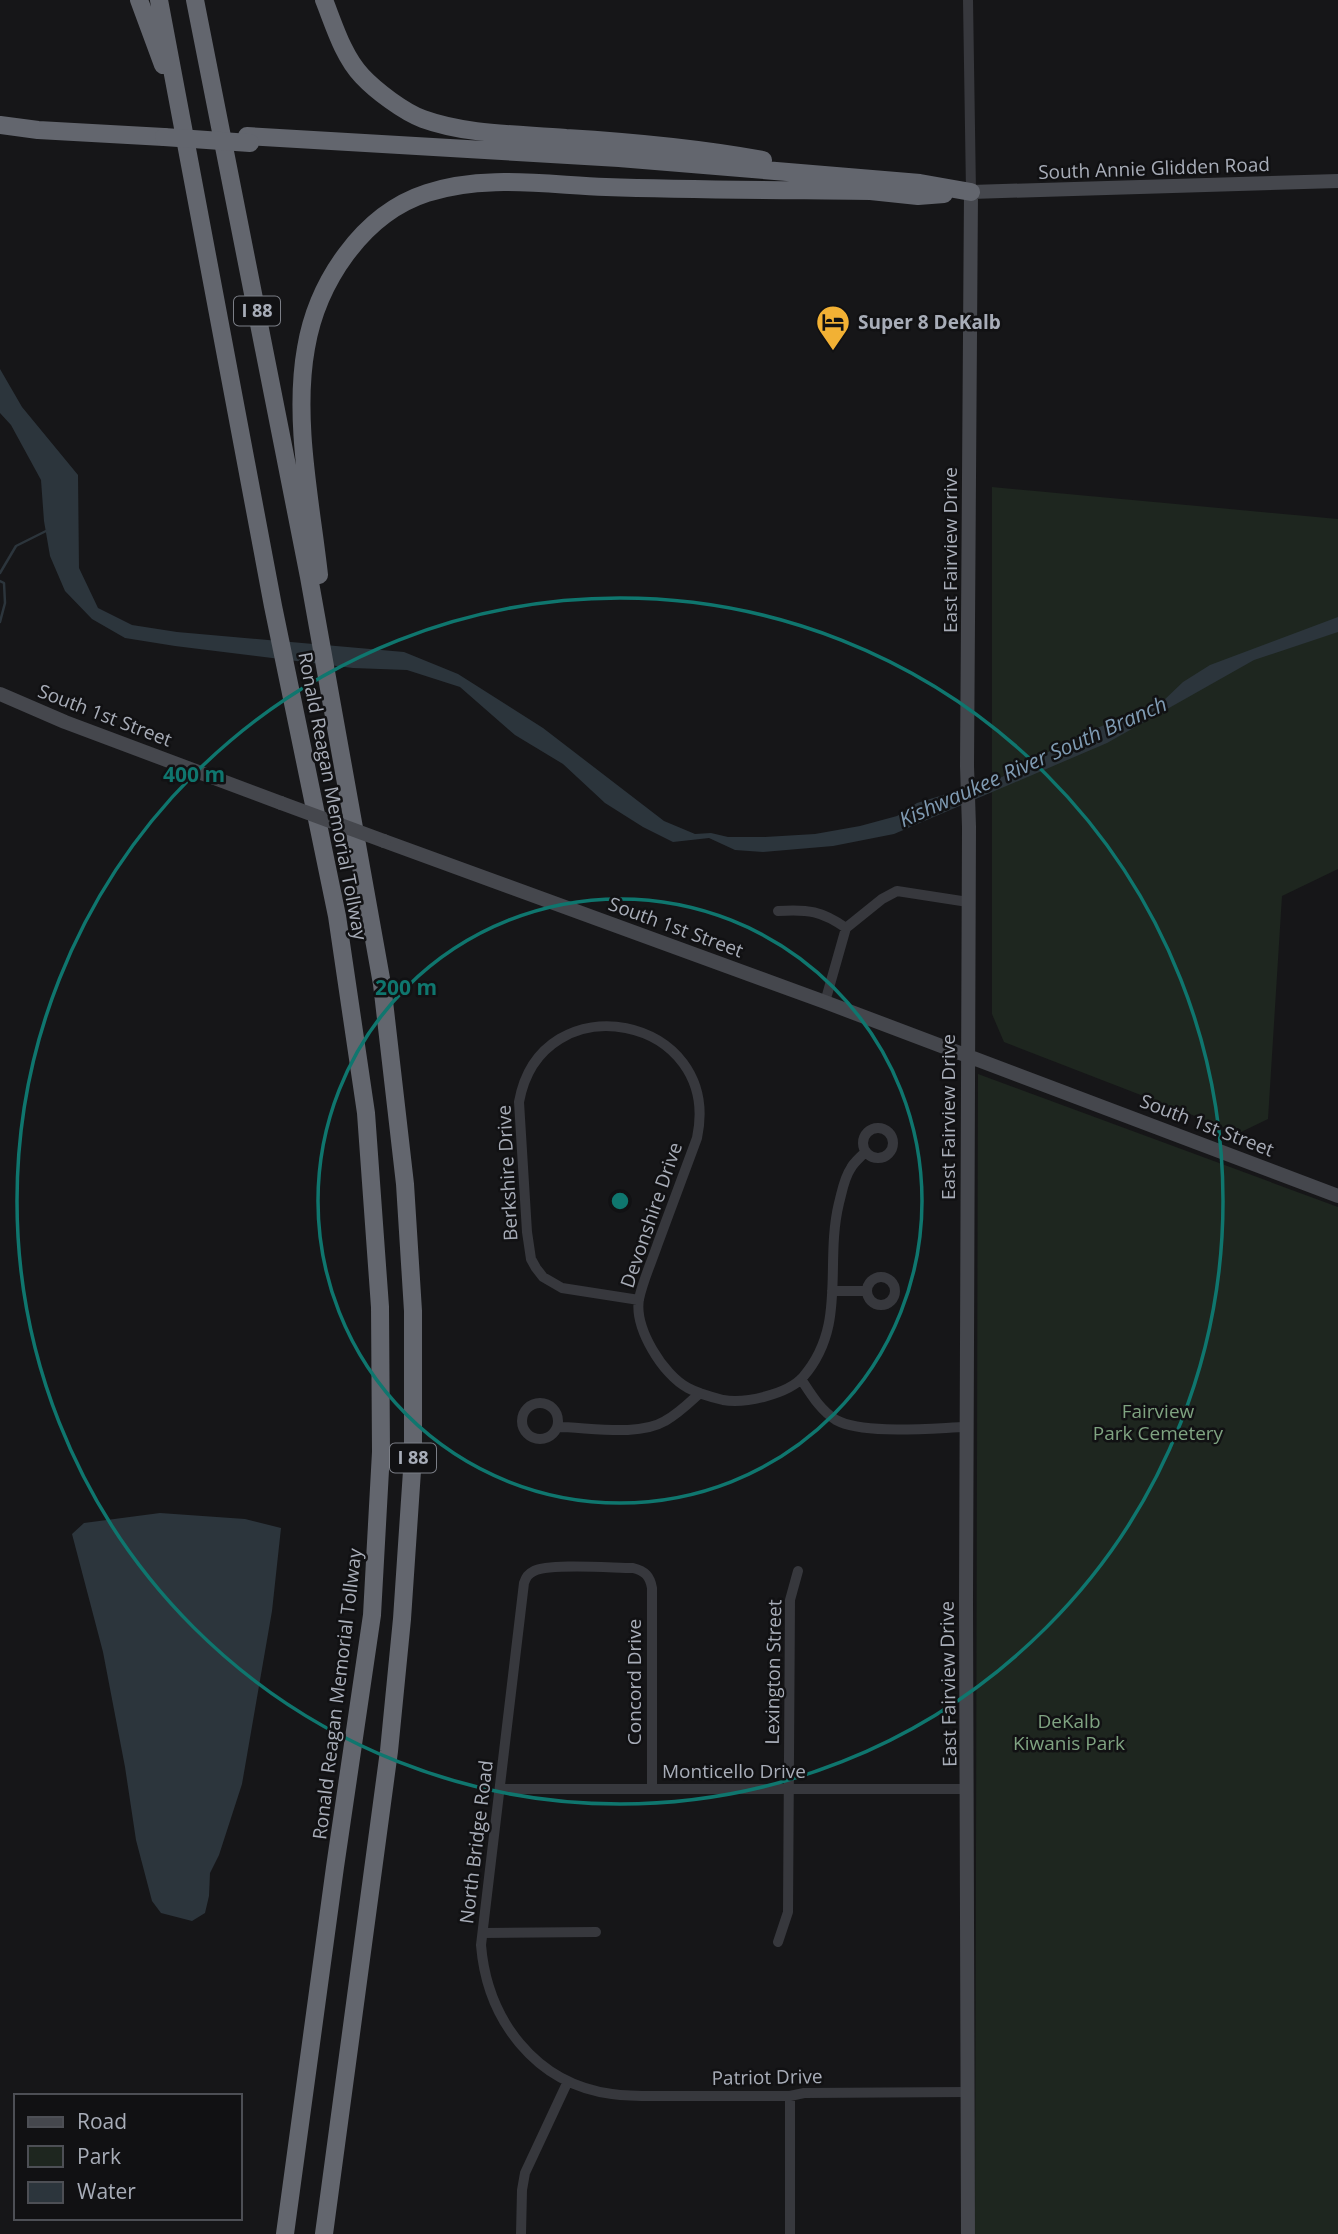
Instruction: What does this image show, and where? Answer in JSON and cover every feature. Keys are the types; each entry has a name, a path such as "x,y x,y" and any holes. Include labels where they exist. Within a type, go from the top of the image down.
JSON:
{"highway":[{"path":"139,0 180,111"},
{"name":"Ronald Reagan Memorial Tollway","path":"159,0 274,606 337,916 366,1113 380,1307 381,1451 372,1615 285,2234"},
{"name":"Ronald Reagan Memorial Tollway","path":"195,0 319,622 386,1010 405,1184 413,1311 413,1456 402,1619 389,1751 324,2234"},
{"path":"324,0 344,50 361,76 392,101 421,119 452,127 493,132 633,142 718,152 867,184"},
{"path":"0,115 163,134 619,159 867,184"},
{"path":"0,125 38,130 163,134"},
{"path":"319,622 321,589 301,419 305,350 318,306 336,269 356,242 389,212 425,193 459,184 634,188 920,183 971,192"}],"street":[{"name":"East Fairview Drive","path":"968,0 971,192 966,1427 968,2234"},
{"name":"South Annie Glidden Road","path":"971,192 1338,181"},
{"name":"South 1st Street","path":"0,694 65,722 825,1002 1338,1196"},
{"path":"825,1002 846,928 883,899 897,891 968,902"},
{"path":"778,911 815,912 830,917 846,928"},
{"name":"Berkshire Drive","path":"639,1300 562,1288 543,1277 536,1268 531,1259 527,1232 519,1102 535,1060 549,1047 573,1032 592,1027 617,1026 638,1030 657,1040"},
{"name":"Devonshire Drive","path":"657,1040 671,1049 688,1069 697,1090 701,1113 696,1138 639,1300 644,1330 656,1356 680,1383 700,1394"},
{"path":"557,1427 641,1428 668,1420 700,1394 730,1401 754,1400 801,1379 820,1351 831,1323 836,1216 851,1168 865,1152"},
{"path":"832,1291 867,1291"},
{"path":"801,1379 827,1413 847,1424 870,1428 966,1427"},
{"name":"North Bridge Road","path":"568,2081 548,2070 504,2023 492,2000 484,1971 481,1945 524,1583 527,1576 538,1569 548,1568 633,1568 648,1575"},
{"name":"Lexington Street","path":"778,1941 788,1912 790,1600 798,1571"},
{"name":"Concord Drive","path":"648,1575 652,1588 652,1789"},
{"name":"Monticello Drive","path":"501,1789 968,1790"},
{"path":"483,1933 596,1931"},
{"path":"521,2234 525,2173 568,2081"},
{"name":"Patriot Drive","path":"568,2081 592,2090 633,2096 968,2092"},
{"path":"790,2096 790,2234"}],"green space":[{"path":"992,487 1338,519 1338,869 1282,896 1268,1119 1239,1133 1004,1042 992,1014"},
{"name":"Fairview Park Cemetery","path":"978,1074 1338,1207 1338,2234 975,2234"}],"water":[{"name":"Kishwaukee River South Branch","path":"0,369 22,407 78,475 79,568 98,608 132,625 177,632 404,652 458,674 543,728 664,821 695,834 765,837 815,834 897,816 917,803 1002,777 1076,737 1128,715 1139,715 1161,703 1183,682 1210,665 1338,617 1338,632 1254,660 1107,743 894,834 833,846 763,852 735,850 709,838 673,842 605,803 563,764 515,735 460,687 407,670 353,668 125,638 92,619 65,591 50,556 41,480 11,425 0,413"},
{"path":"160,1513 245,1519 281,1528 272,1611 242,1784 219,1855 210,1873 205,1913 192,1921 161,1913 152,1901 136,1840 103,1652 72,1534 84,1523"}],"waterway":[{"path":"0,573 16,546 46,531"},
{"path":"0,581 4,583 5,603 0,622"}],"place":[{"name":"Super 8 DeKalb","path":"833,352"}],"park label":[{"name":"DeKalb Kiwanis Park","path":"1069,1732"}]}
